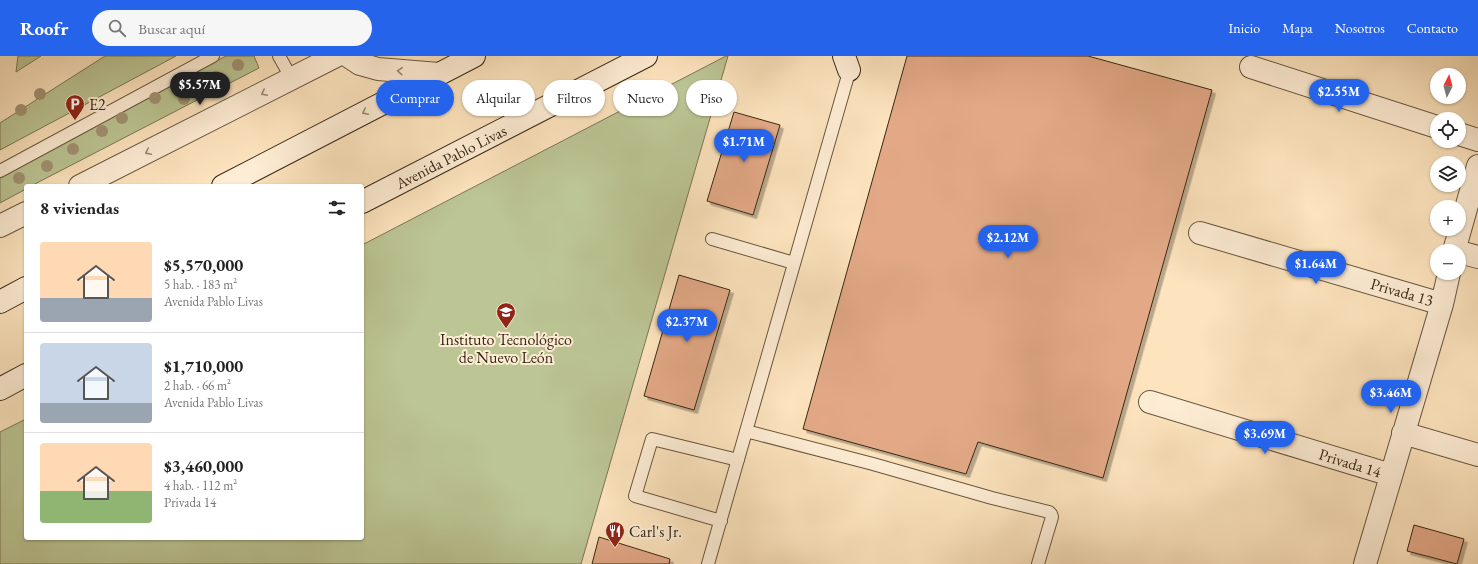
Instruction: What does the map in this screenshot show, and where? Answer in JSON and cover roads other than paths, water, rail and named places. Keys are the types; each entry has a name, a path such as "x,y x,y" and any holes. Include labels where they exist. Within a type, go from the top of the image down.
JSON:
{"street":[{"path":"84,184 336,56"},
{"path":"348,56 360,64 378,69 439,74"},
{"path":"227,184 474,56"},
{"name":"Avenida Pablo Livas","path":"364,201 646,56"},
{"path":"1251,67 1430,125"},
{"path":"1466,136 1478,140"},
{"path":"1458,244 1478,166"},
{"path":"0,226 24,214"},
{"name":"Privada 13","path":"1200,233 1442,304"},
{"path":"1466,254 1478,257"},
{"path":"1365,564 1442,304 1447,280"},
{"path":"0,302 24,289"},
{"path":"0,389 24,376"},
{"name":"Privada 14","path":"1150,402 1391,475"},
{"path":"1403,433 1478,455"}],"lane":[{"path":"0,171 213,56"},
{"path":"279,56 292,79"},
{"path":"708,564 794,263 849,61"},
{"path":"712,239 794,263"},
{"path":"746,432 873,464 992,498 1049,512 1052,517 1038,564"},
{"path":"721,521 636,496 652,439 738,460"}],"place":[{"name":"E2","path":"75,121"},
{"name":"Instituto Tecnológico de Nuevo León","path":"506,329"},
{"name":"Carl's Jr.","path":"615,548"}]}
